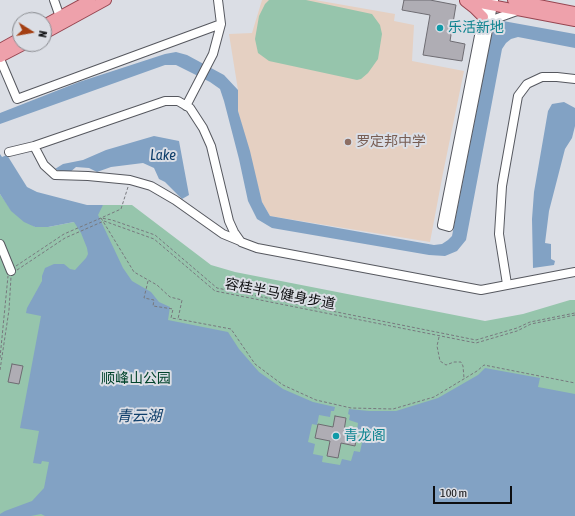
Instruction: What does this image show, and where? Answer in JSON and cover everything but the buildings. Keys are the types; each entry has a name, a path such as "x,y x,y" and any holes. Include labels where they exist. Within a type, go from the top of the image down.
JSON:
{"main road":[{"path":"52,21 90,0"},
{"path":"52,30 106,0"},
{"path":"461,0 468,2 486,21"},
{"path":"465,0 489,2 575,21"},
{"path":"513,0 575,12"},
{"path":"528,0 545,6"},
{"path":"0,49 12,42"},
{"path":"0,58 12,51"}],"street":[{"path":"54,0 60,17"},
{"path":"186,106 213,54 221,24 218,0"},
{"path":"486,21 442,225 449,227 486,21 489,2"},
{"path":"486,21 515,11 529,12"},
{"path":"0,58 17,99 221,24"},
{"path":"507,284 499,234 502,186 518,96 527,84 542,77 575,79"},
{"path":"9,152 34,146 164,101 178,101 190,108 203,128 211,146 229,221 241,242"},
{"path":"34,146 44,165 55,175 130,180 151,186 176,200 223,234 256,248 481,290 575,272"},
{"path":"0,244 11,272"}],"path":[{"path":"0,358 8,273 52,242 70,232 121,209 130,180"},
{"path":"101,218 134,272 157,285 170,297 182,300 178,319"},
{"path":"101,218 112,220 155,235 217,288 476,340 517,328 530,322 575,314"},
{"path":"11,272 65,238 104,221"},
{"name":"容桂半马健身步道","path":"104,221 154,238 215,291 439,336 476,343 517,331 531,324 575,314"},
{"path":"0,370 8,310 11,272"},
{"path":"148,280 144,298 154,300 153,306 173,309 171,318 231,330 255,364 283,385 316,400 350,408 393,409 434,397 484,365 575,383"},
{"path":"439,336 437,346 440,361 446,364 460,362 464,379"}],"shaded area":[{"name":"罗定邦中学","path":"262,0 315,0 395,14 394,21 414,25 412,61 464,71 430,242 270,216 262,202 238,111 238,90 229,34 252,33"}],"green space":[{"path":"269,0 306,0 372,14 380,25 382,34 378,59 368,73 361,79 357,80 269,61 258,53 255,39 259,16 265,4"},
{"name":"青云湖","path":"0,194 12,211 35,227 48,227 74,222 103,205 132,205 211,265 235,272 485,321 523,314 570,300 575,300 575,516 0,516"}],"water":[{"path":"503,21 575,34 575,48 518,37 511,39 502,49 466,240 457,251 445,256 429,255 272,228 257,219 248,201 239,159 220,89 210,82 176,65 165,65 0,124 0,113 79,82 165,54 176,52 187,55 224,75 238,90 238,111 250,151 262,202 270,216 434,245 442,244 452,236 491,38 495,25"},
{"path":"564,102 575,108 575,126 572,138 565,149 549,211 545,243 551,244 551,259 555,261 554,265 533,268 532,219 534,192 548,111 552,104"},
{"name":"Lake","path":"154,136 179,141 189,195 182,199 165,182 159,179 154,168 143,163 111,167 97,172 89,168 76,167 68,174 55,169 63,164 83,160 106,150"},
{"name":"青云湖","path":"0,154 2,157 7,155 27,187 37,192 87,205 103,205 98,215 123,268 132,281 151,292 159,302 170,307 168,320 228,332 239,349 259,372 283,389 313,402 335,407 334,411 331,411 330,417 319,415 317,425 312,424 308,442 315,444 313,454 323,456 322,462 340,465 342,459 351,461 354,451 360,452 364,433 357,431 358,423 349,420 349,409 396,411 438,398 478,375 485,368 540,378 538,387 575,394 575,516 45,516 41,514 31,516 0,516 0,514 5,511 32,501 44,488 49,462 42,461 41,464 33,463 39,431 20,428 41,316 26,313 27,308 42,281 45,268 54,264 64,264 70,269 75,270 88,254 81,233 74,222 48,227 35,227 24,222 11,211 0,194"}],"place":[{"name":"乐活新地","path":"440,28"},
{"name":"罗定邦中学","path":"348,142"},
{"name":"青龙阁","path":"336,436"}],"park label":[{"name":"顺峰山公园","path":"136,379"}]}
